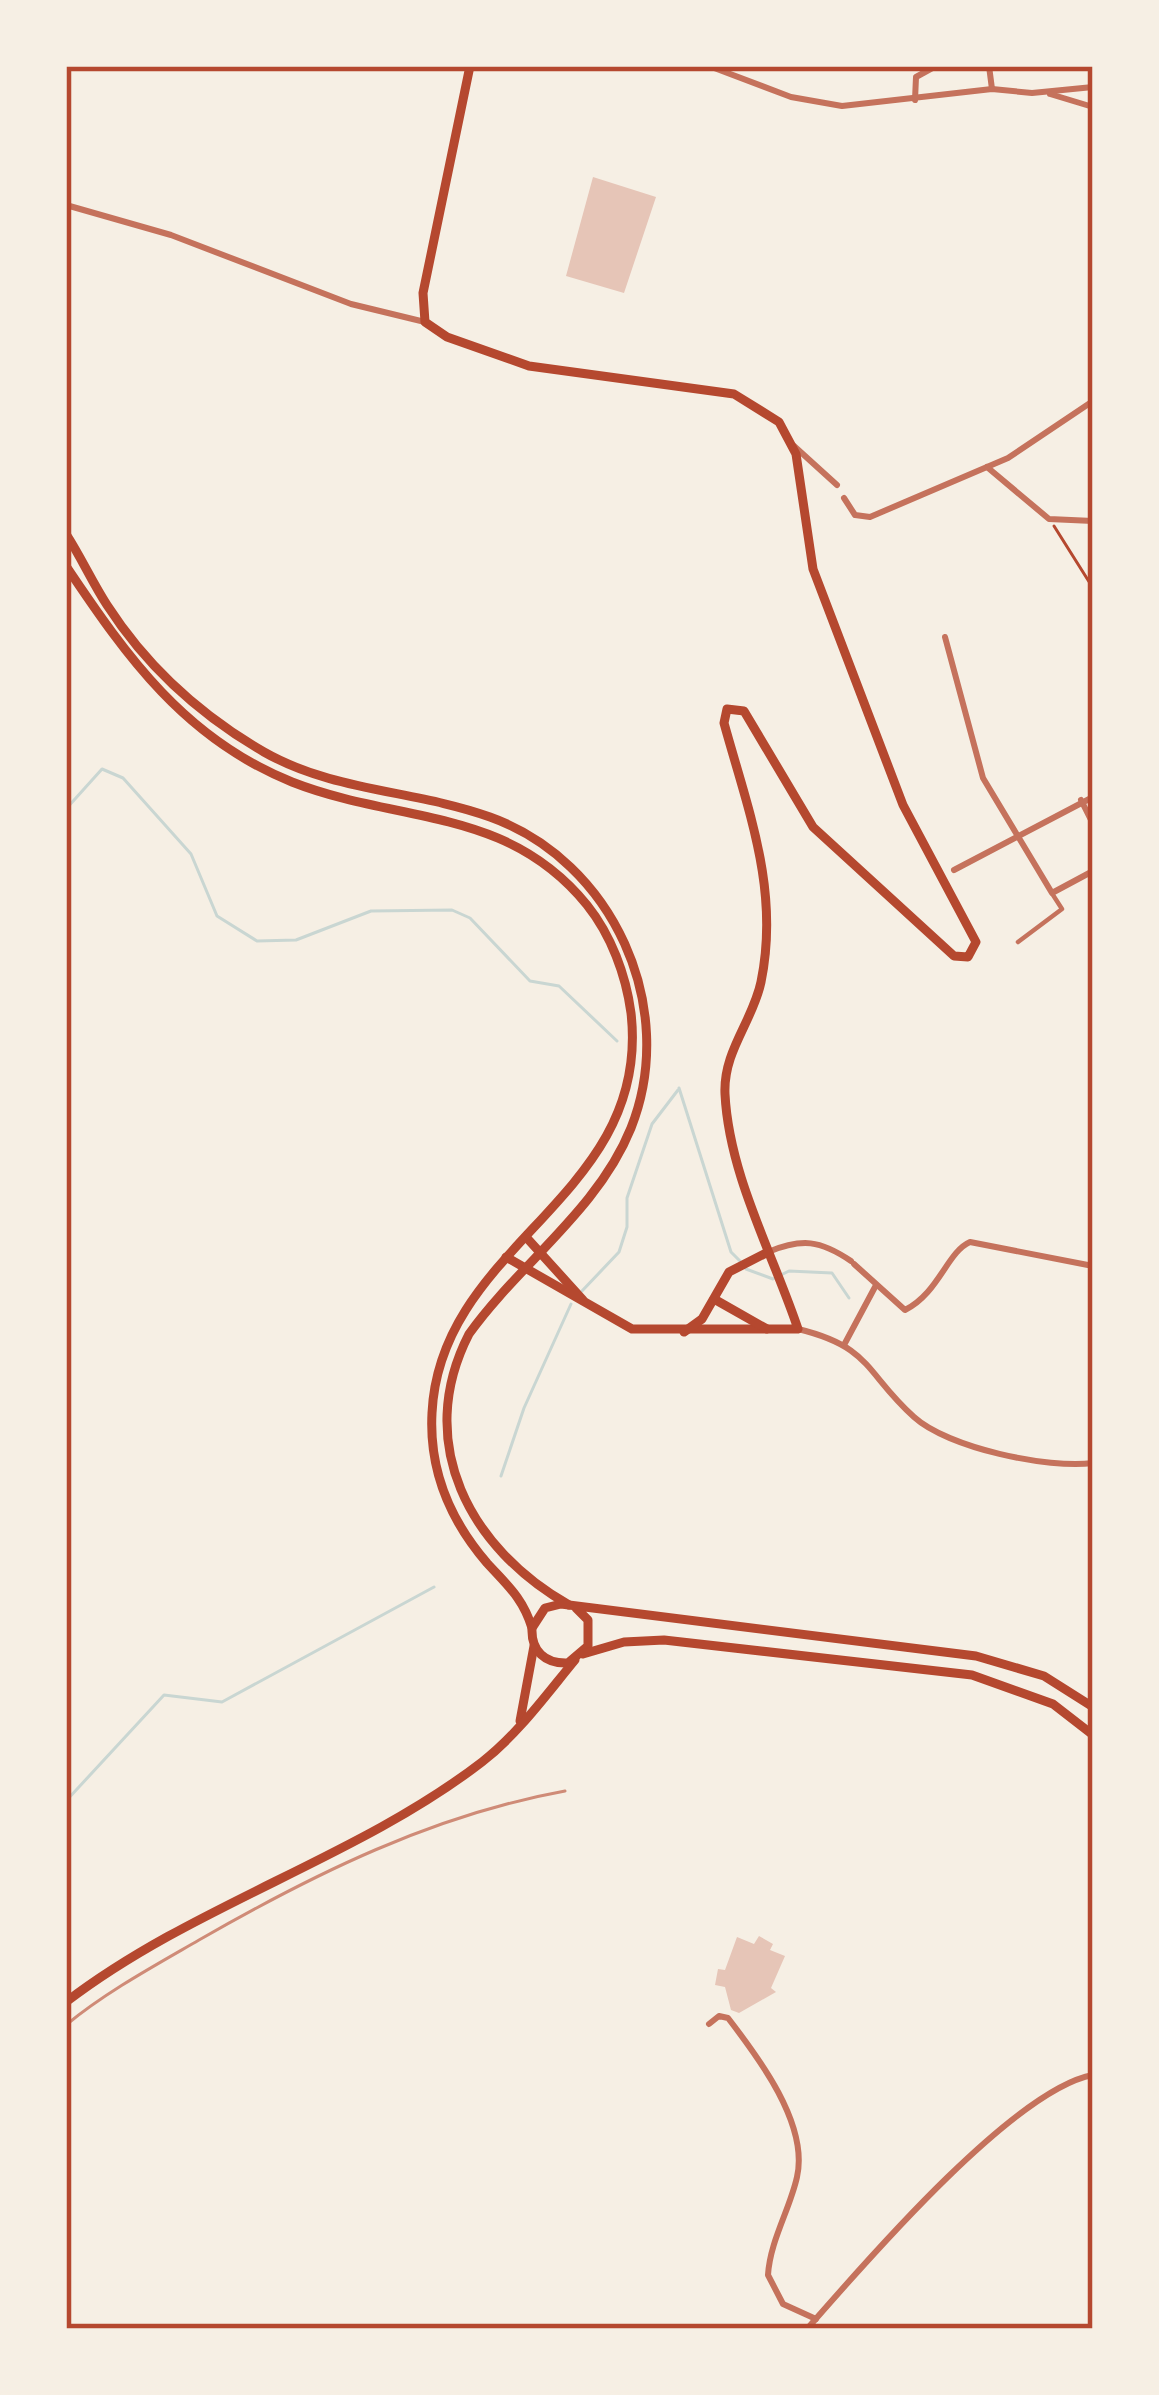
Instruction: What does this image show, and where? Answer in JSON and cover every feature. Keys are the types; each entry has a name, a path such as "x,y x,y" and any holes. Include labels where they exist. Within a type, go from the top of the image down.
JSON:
{"main road":[{"path":"470,66 423,293 425,322 447,337 529,366 742,397 773,416 794,446 808,555 903,805 975,938 975,951 963,959 954,956 824,840 795,802 744,711 734,707 725,712 762,850 767,917 760,988 728,1063 725,1095 768,1252 798,1329 632,1329 506,1257"},
{"path":"66,534 125,632 196,706 295,767 488,816 543,844 583,880 621,932 642,989 648,1050 630,1130 604,1179 486,1311 459,1354 448,1415 450,1461 470,1516 500,1555 572,1606 590,1629 579,1657 518,1726 445,1787 172,1930 66,2002"},
{"path":"66,566 103,627 182,713 216,740 291,782 486,830 537,856 590,908 608,939 629,1000 633,1036 622,1109 587,1172 506,1257 453,1325 434,1387 432,1440 441,1485 457,1522 522,1599 532,1628 534,1646 518,1726"},
{"path":"370,803 373,790"},
{"path":"537,856 543,844"},
{"path":"526,1237 591,1309"},
{"path":"684,1332 702,1319 729,1272 768,1252"},
{"path":"714,1299 769,1330"},
{"path":"532,1628 545,1608 572,1606 976,1656 1044,1676 1093,1707"},
{"path":"534,1646 552,1662 644,1639 972,1676 1037,1696 1093,1736"}],"street":[{"path":"709,66 810,101 856,106 992,89 1093,88"},
{"path":"915,100 916,79 936,66"},
{"path":"989,66 992,89"},
{"path":"1047,92 1093,107"},
{"path":"66,205 171,235 351,304 425,322"},
{"path":"844,498 852,513 865,518 987,467 1093,401"},
{"path":"794,446 837,484"},
{"path":"987,467 1049,519 1093,521"},
{"path":"946,637 983,778 1062,909 1018,942"},
{"path":"939,878 1093,797"},
{"path":"1081,800 1093,824"},
{"path":"1052,893 1093,871"},
{"path":"768,1252 804,1240 829,1246 898,1309 910,1308 928,1295 960,1246 970,1242 1093,1266"},
{"path":"844,1345 875,1286"},
{"path":"798,1329 844,1345 870,1362 907,1410 935,1432 1056,1465 1093,1463"},
{"path":"709,2024 719,2016 728,2018 764,2072 793,2131 798,2172 768,2275 783,2304 816,2319"},
{"path":"807,2329 980,2149 1049,2092 1093,2075"}],"path":[{"path":"1049,519 1093,588"}],"building":[{"path":"593,177 656,197 624,293 566,276"},
{"path":"759,1936 773,1944 770,1950 785,1956 771,1988 776,1992 739,2013 731,2010 725,1987 715,1985 718,1969 725,1970 737,1937 754,1944"}],"waterway":[{"path":"66,809 102,769 123,778 191,854 217,916 257,941 296,940 371,911 452,910 470,918 530,981 559,986 617,1041"},
{"path":"679,1088 731,1252 740,1261"},
{"path":"582,1291 619,1252 627,1227 627,1198 652,1124 678,1090"},
{"path":"746,1269 773,1279 789,1271 832,1273 849,1298"},
{"path":"501,1476 524,1408 571,1304"},
{"path":"66,1801 164,1695 222,1702 434,1587"}],"railway":[{"path":"66,2025 148,1970 331,1870 468,1815 565,1791"}]}
